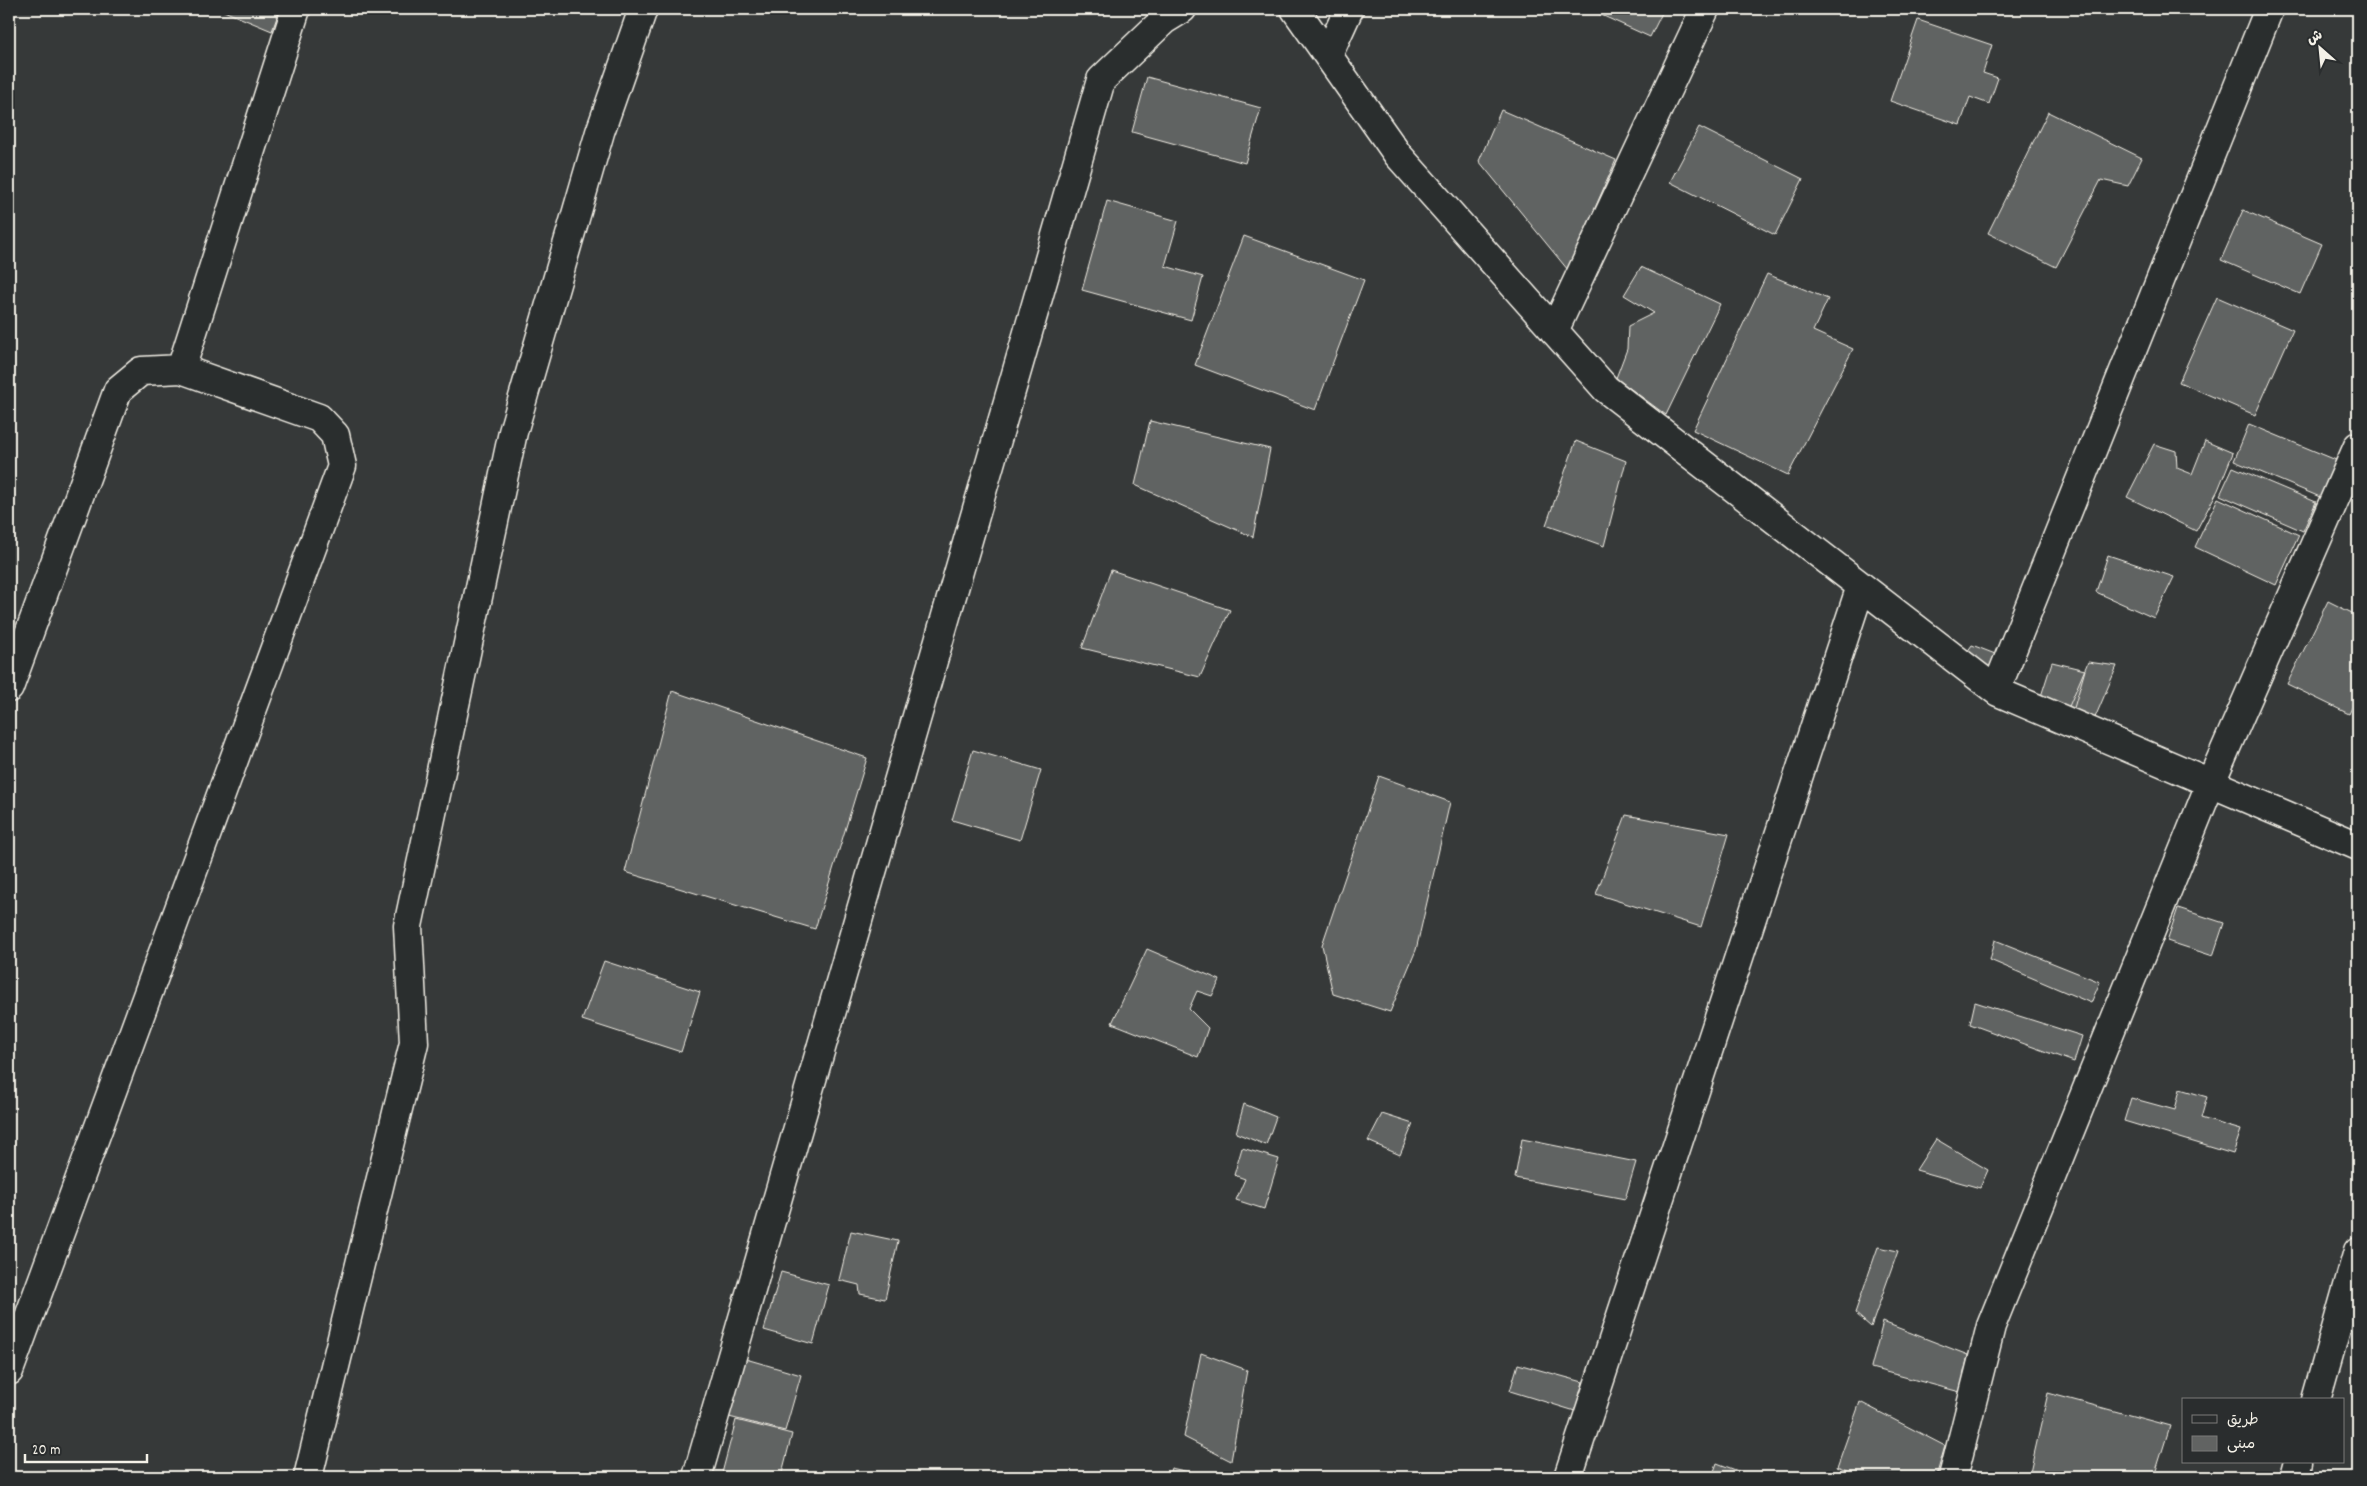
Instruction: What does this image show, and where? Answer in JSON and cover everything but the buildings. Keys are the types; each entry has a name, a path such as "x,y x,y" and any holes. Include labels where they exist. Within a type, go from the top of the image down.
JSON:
{"street":[{"path":"181,369 296,9"},
{"path":"308,1477 414,1043 408,926 513,432 600,132 643,9"},
{"path":"698,1477 1100,80 1164,20 1182,9"},
{"path":"1295,9 1398,155 1606,389 1996,690 2358,846"},
{"path":"1328,55 1349,9"},
{"path":"1554,331 1705,9"},
{"path":"1996,690 2270,9"},
{"path":"9,688 118,390 141,371 181,369 319,418 335,435 342,466 9,1371"},
{"path":"1954,1477 1991,1326 2210,782 2358,446"},
{"path":"1568,1477 1861,586"},
{"path":"2317,1398 2358,1251"},
{"path":"2294,1477 2297,1464"}]}
